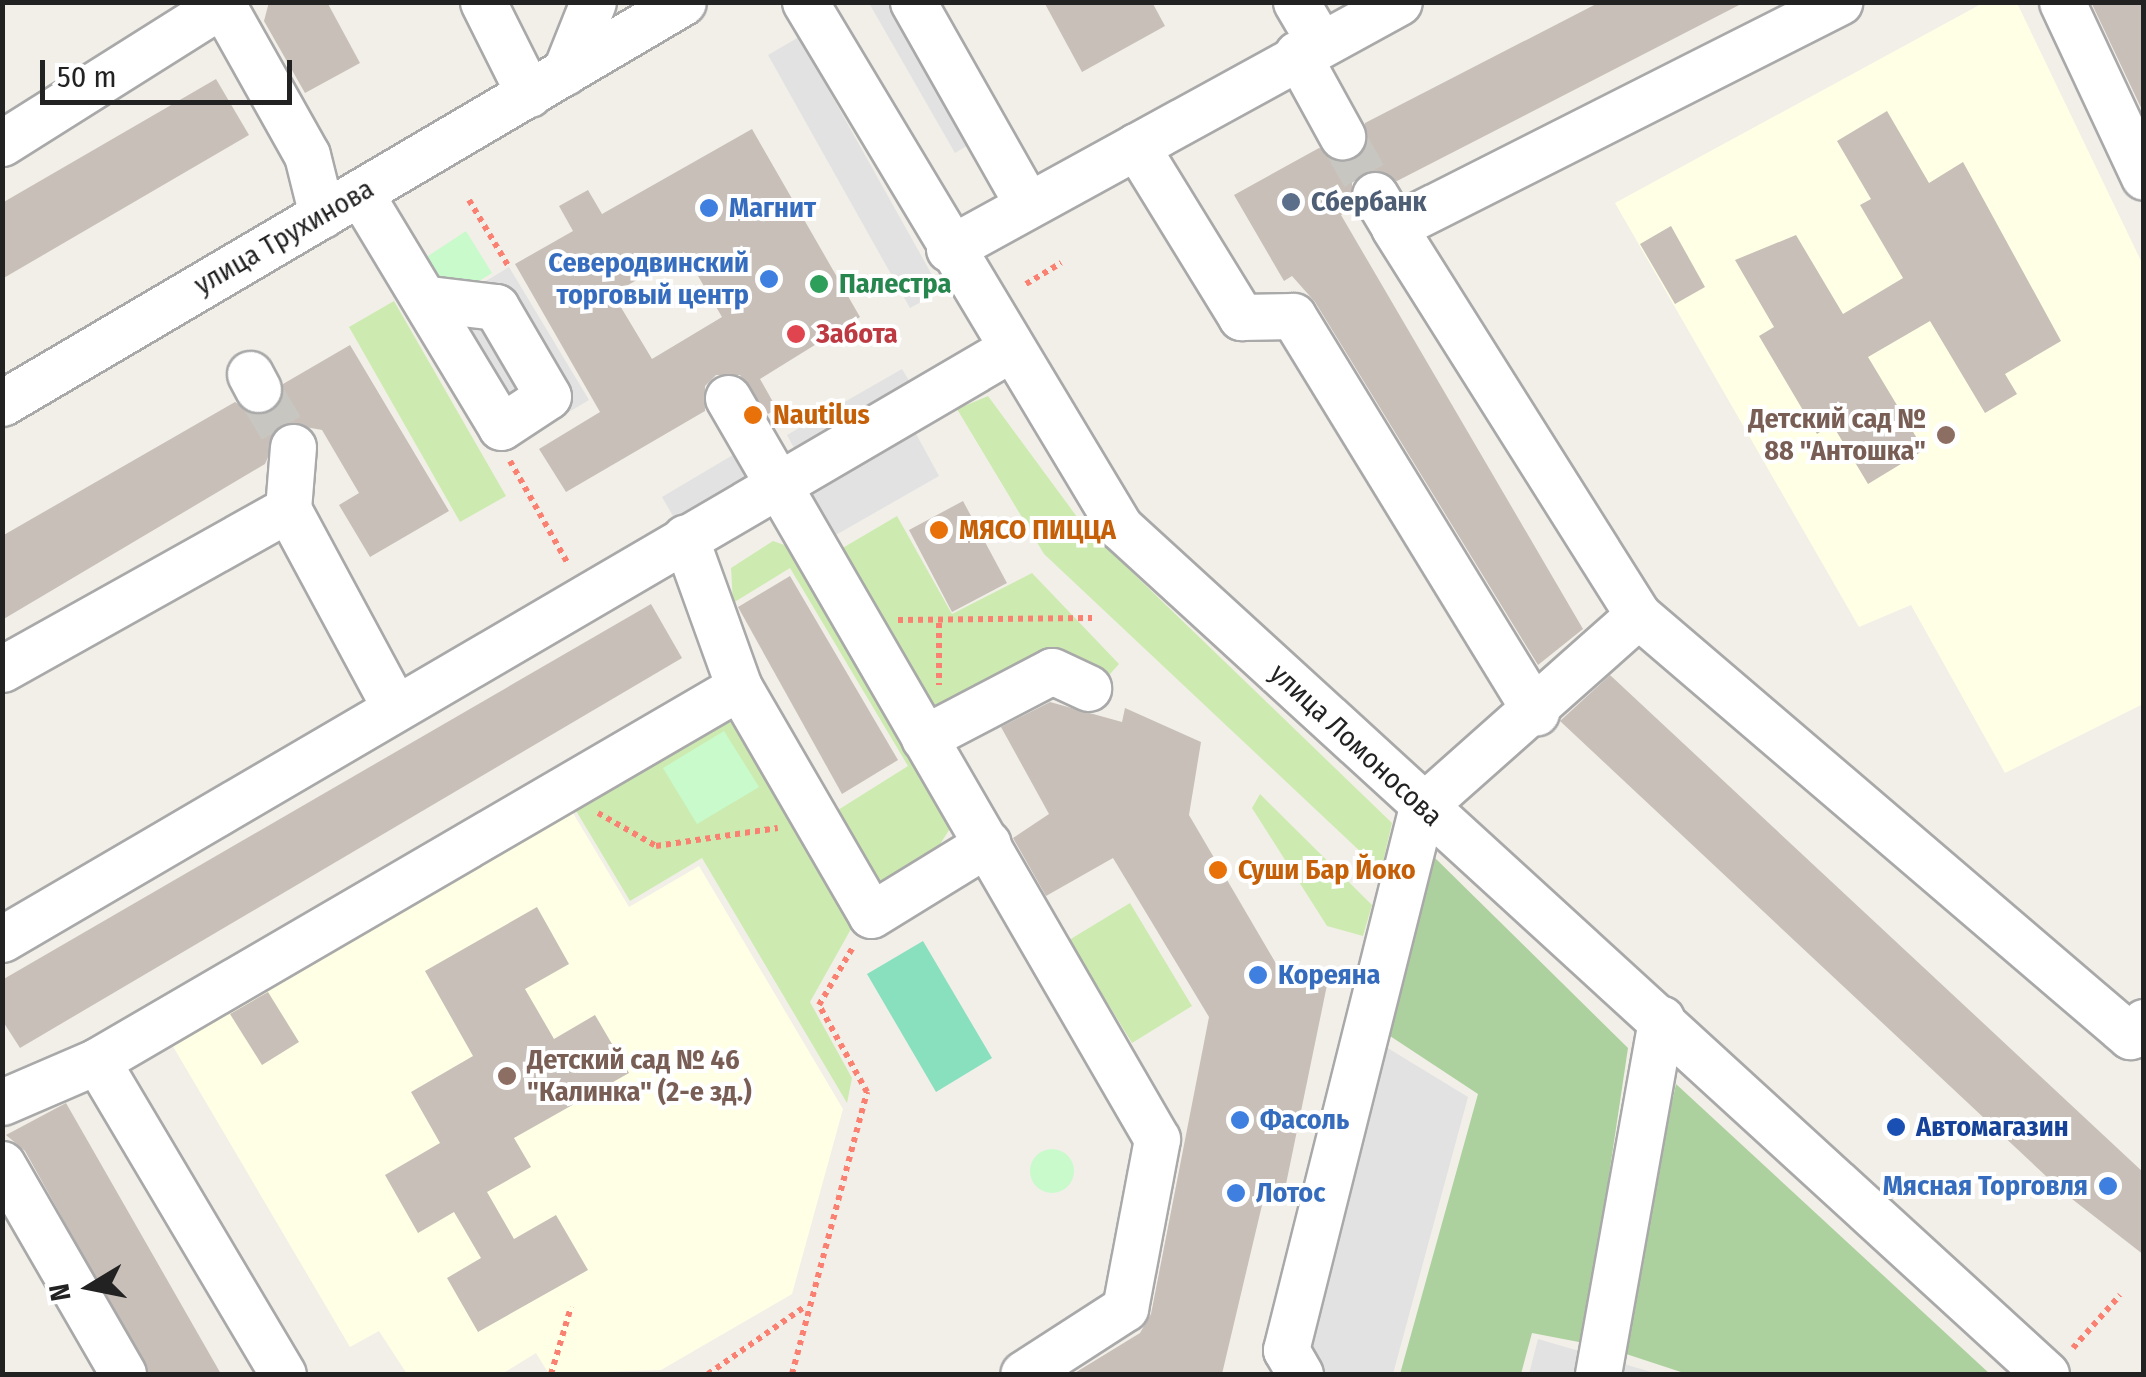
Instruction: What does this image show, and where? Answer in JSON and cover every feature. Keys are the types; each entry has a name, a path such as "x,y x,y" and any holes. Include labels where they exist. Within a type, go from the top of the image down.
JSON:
{"street":[{"path":"483,2 547,83 594,2"},
{"name":"улица Трухинова","path":"2,403 683,2"},
{"name":"улица Ломоносова","path":"805,2 1007,352 1120,527 1422,807 2053,1368"},
{"path":"913,2 1028,205"},
{"path":"1296,2 1308,48 1342,136"},
{"path":"949,249 1308,48 1399,2"},
{"path":"2062,2 2144,177"},
{"path":"1833,4 1384,211 1638,615 2130,1036 2144,1022"},
{"path":"2,142 225,6 307,154 341,204 429,298 501,427"},
{"path":"1136,146 1241,317 1293,316 1536,713"},
{"path":"2,939 576,598 1007,352"},
{"path":"728,398 775,486 988,843 1157,1139 1125,1308 1023,1374"},
{"path":"293,447 288,509 395,708"},
{"path":"2,668 288,509"},
{"path":"685,537 738,687 870,916 988,843"},
{"path":"1300,1374 1286,1350 1422,807 1536,713 1638,615"},
{"path":"924,738 1052,671 1088,688"},
{"path":"2,1102 98,1060 738,687"},
{"path":"1598,1374 1661,1019"},
{"path":"98,1060 284,1374"},
{"path":"7,1182 123,1374"}],"path":[{"path":"470,200 509,267"},
{"path":"1026,284 1061,263"},
{"path":"501,427 502,447 568,562 576,598"},
{"path":"852,617 1042,626 1092,618"},
{"path":"556,794 656,846 816,822"},
{"path":"792,1374 867,1092 819,1005 870,916"},
{"path":"2053,1368 2120,1295"},
{"path":"708,1374 808,1305"},
{"path":"552,1374 571,1308"}],"shaded area":[{"path":"869,3 907,3 983,136 955,153"},
{"name":"Детский сад № 88 \"Антошка\"","path":"1983,3 2017,3 2143,265 2143,704 2005,773 1911,605 1859,627 1615,203"},
{"path":"799,37 941,291 910,308 768,55"},
{"path":"509,267 589,400 532,434 453,301"},
{"path":"902,369 916,392 800,459 787,435"},
{"path":"909,421 939,476 827,540 795,485"},
{"path":"743,449 757,473 676,521 662,497"},
{"name":"Детский сад № 46 \"Калинка\" (2-е зд.)","path":"570,808 629,907 699,866 843,1109 792,1294 661,1370 549,1374 536,1353 502,1374 407,1374 379,1331 350,1347 171,1043"},
{"path":"1381,1044 1468,1097 1393,1374 1315,1374 1301,1353"},
{"path":"1538,1339 1658,1374 1529,1374"}],"green space":[{"path":"466,231 492,273 466,289 442,284 425,258"},
{"path":"394,301 506,496 460,522 349,327"},
{"path":"988,396 1083,525 1392,823 1381,871 1044,554 957,409"},
{"path":"897,516 952,614 1032,573 1119,664 1103,682 1055,664 933,733 829,556"},
{"path":"773,541 790,547 951,827 937,849 873,892 830,815 908,766 790,568 733,603 731,568"},
{"path":"735,701 860,913 810,1002 852,1078 847,1103 702,858 630,901 569,799"},
{"path":"724,731 759,787 697,824 663,768"},
{"path":"1260,794 1372,905 1363,936 1327,926 1252,808"},
{"path":"1433,856 1628,1048 1584,1343 1532,1333 1521,1374 1400,1374 1478,1094 1390,1036"},
{"path":"1130,903 1192,1006 1132,1043 1069,940"},
{"path":"923,941 992,1058 936,1092 867,974"},
{"path":"1676,1084 1990,1374 1687,1374 1617,1351"},
{"path":"1052,1149 1068,1155 1074,1171 1068,1187 1052,1193 1036,1187 1030,1171 1036,1155"}],"building":[{"path":"269,2 327,2 360,63 305,93 264,21"},
{"path":"1044,2 1152,2 1165,26 1082,72"},
{"path":"1600,2 1745,2 1397,181 1362,172 1352,183 1352,208 1341,215 1583,629 1538,665 1315,302 1292,276 1284,281 1234,195 1319,148 1354,159 1365,149 1365,123"},
{"path":"2091,2 2144,2 2144,114"},
{"path":"216,79 249,135 2,279 2,203"},
{"path":"1887,111 1929,183 1963,162 2061,341 2005,374 2017,394 1985,413 1930,321 1868,357 1924,450 1868,484 1832,424 1817,434 1759,336 1774,327 1735,260 1796,235 1843,314 1903,278 1860,205 1871,199 1837,141"},
{"name":"Северодвинский торговый центр","path":"752,129 860,317 760,379 777,409 768,414 740,375 716,375 705,386 705,411 566,492 539,449 600,412 515,264 573,231 559,206 588,190 602,214","holes":["684,252 722,317 652,359 613,294"]},
{"path":"1671,226 1705,287 1675,304 1640,244"},
{"path":"350,345 449,511 370,557 339,505 359,493 322,430 283,423 265,464 2,620 2,536 235,402 256,415 271,412 283,384"},
{"path":"963,501 1007,583 952,612 909,530"},
{"path":"790,576 898,760 842,794 738,607"},
{"path":"651,604 682,658 20,1048 2,1020 2,980"},
{"path":"1610,675 2144,1173 2144,1255 2063,1192 1560,721"},
{"path":"1050,702 1122,722 1125,708 1201,742 1189,815 1278,967 1327,985 1285,1189 1267,1184 1222,1374 1073,1374 1140,1333 1151,1314 1209,1017 1113,858 1046,896 1013,838 1049,814 1001,727"},
{"path":"537,907 569,964 525,989 554,1039 595,1015 629,1073 514,1138 531,1167 487,1192 514,1239 556,1215 588,1270 478,1332 447,1278 481,1258 454,1212 418,1233 385,1175 440,1143 411,1092 473,1056 425,971"},
{"path":"268,992 299,1042 262,1065 230,1014"},
{"path":"66,1103 221,1374 149,1374 25,1151 6,1135"}],"tunnel":[{"path":"1342,136 1375,195"},
{"path":"258,389 293,447"}],"place":[{"name":"Сбербанк","path":"1291,202"},
{"name":"Магнит","path":"709,208"},
{"name":"Северодвинский торговый центр","path":"769,279"},
{"name":"Палестра","path":"819,284"},
{"name":"Забота","path":"796,334"},
{"name":"Nautilus","path":"753,415"},
{"name":"Детский сад № 88 \"Антошка\"","path":"1946,435"},
{"name":"МЯСО ПИЦЦА","path":"939,530"},
{"name":"Суши Бар Йоко","path":"1218,870"},
{"name":"Кореяна","path":"1258,975"},
{"name":"Детский сад № 46 \"Калинка\" (2-е зд.)","path":"507,1076"},
{"name":"Фасоль","path":"1240,1120"},
{"name":"Автомагазин","path":"1896,1127"},
{"name":"Мясная Торговля","path":"2108,1186"},
{"name":"Лотос","path":"1236,1193"}]}
